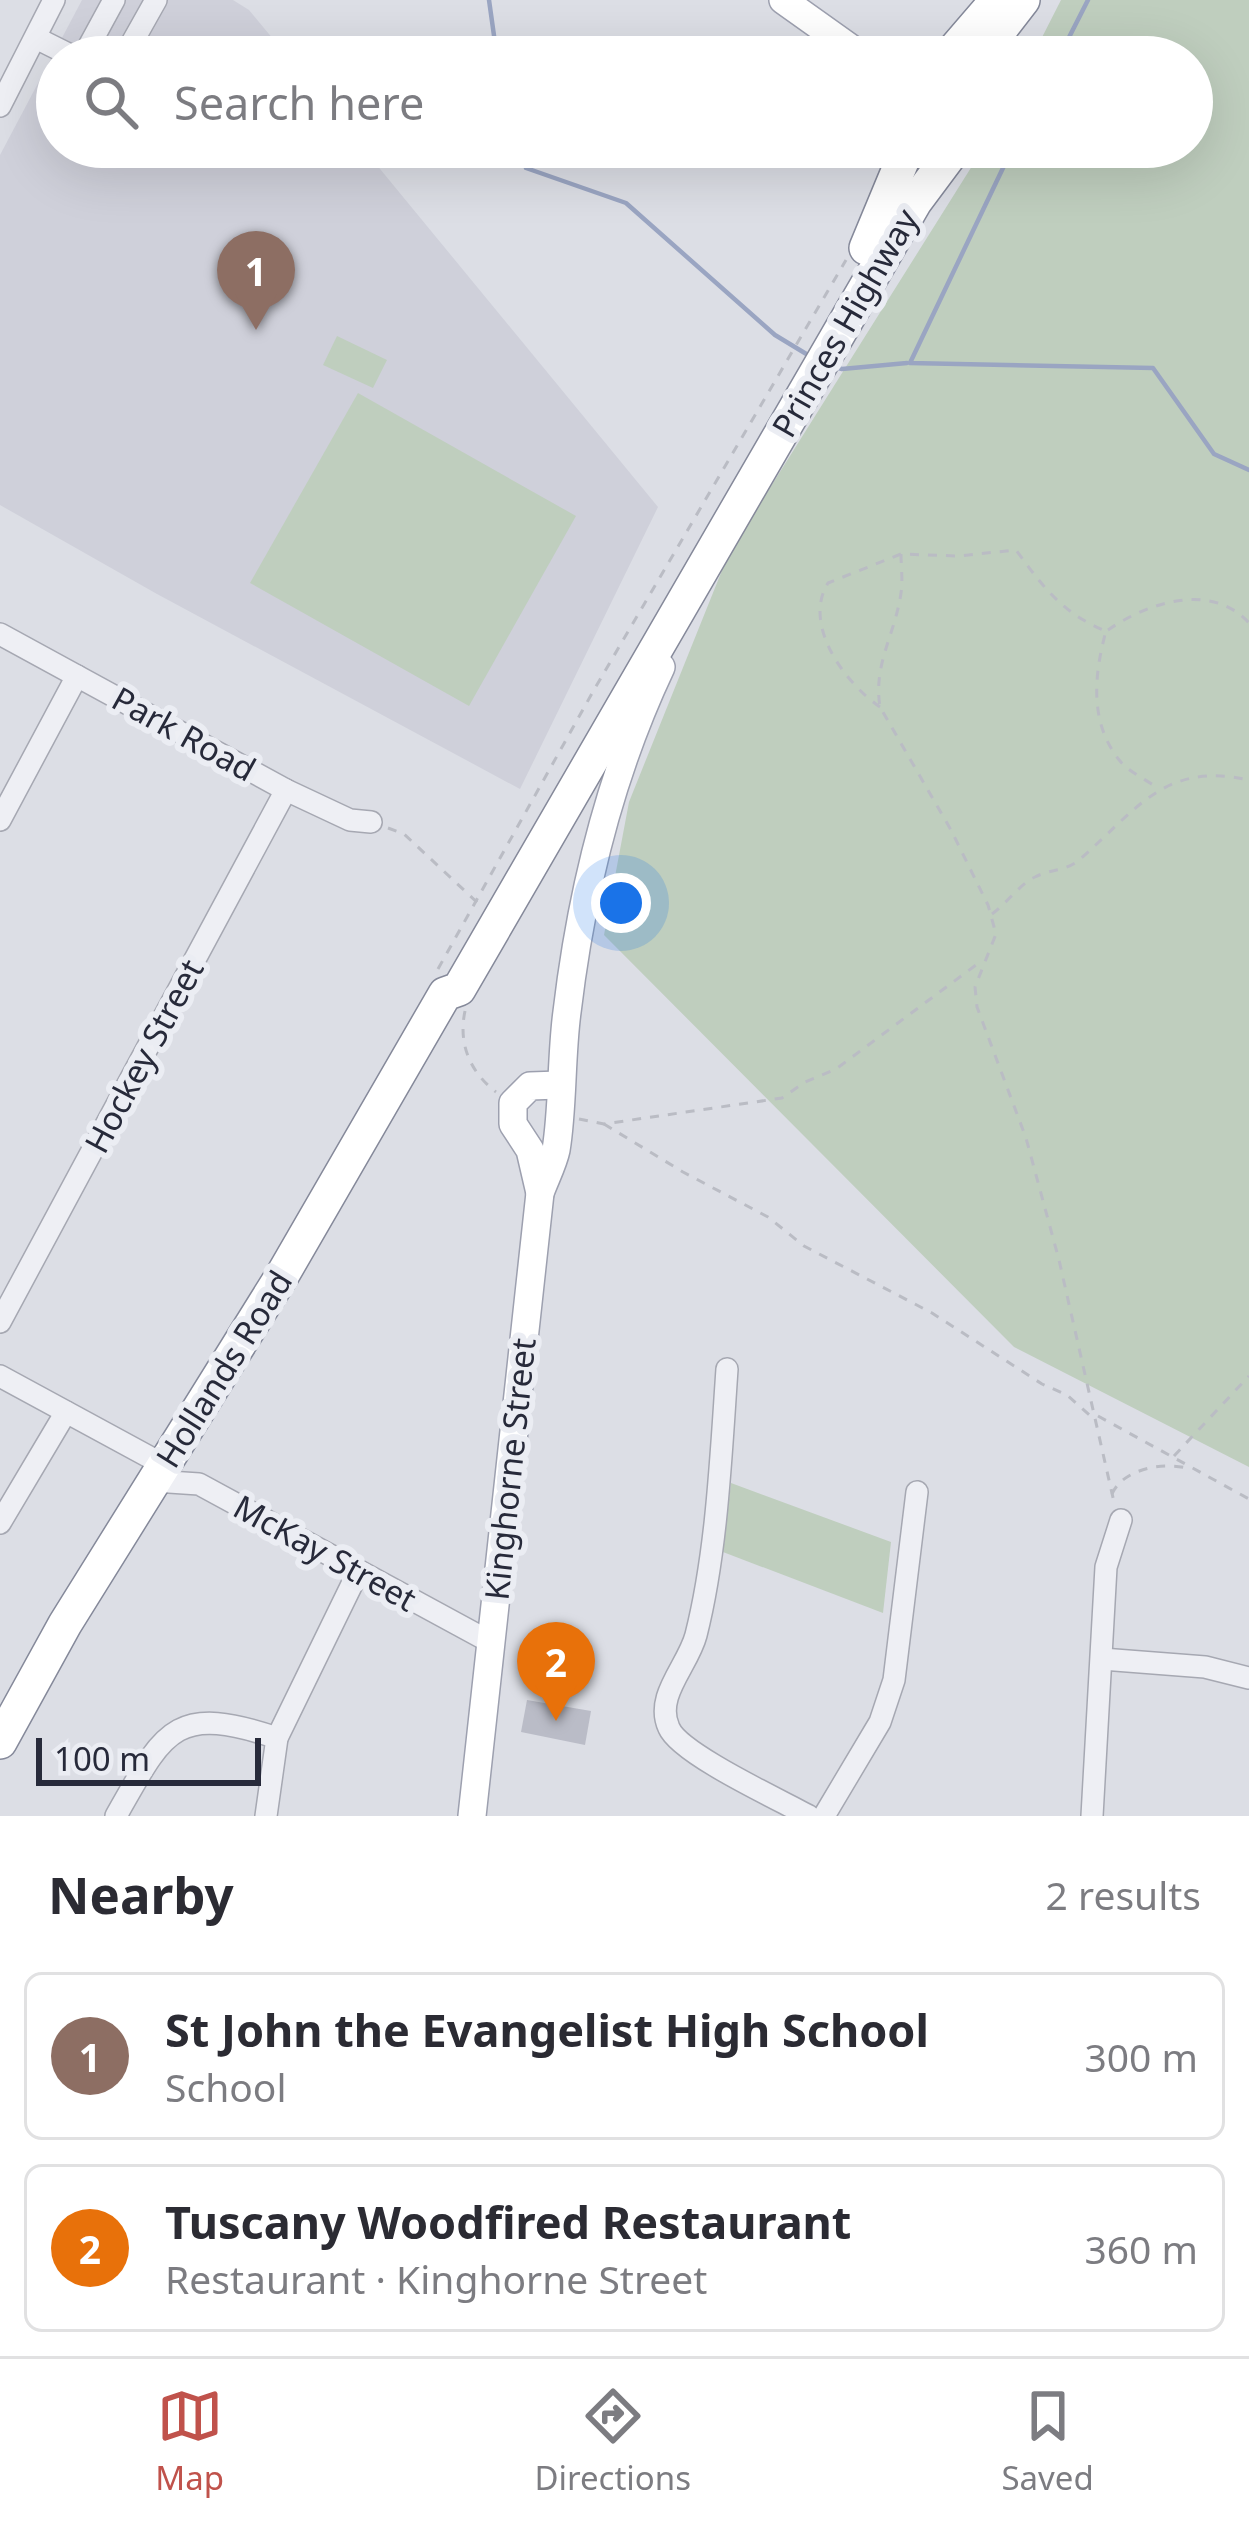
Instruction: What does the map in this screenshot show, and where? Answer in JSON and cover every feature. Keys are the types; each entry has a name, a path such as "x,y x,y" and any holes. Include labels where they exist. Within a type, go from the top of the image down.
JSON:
{"highway":[{"path":"966,36 997,0"},
{"path":"995,36 1022,0"},
{"name":"Princes Highway","path":"728,507 876,228 900,168"},
{"name":"Princes Highway","path":"826,325 939,168"},
{"name":"Hollands Road","path":"0,1742 65,1624 283,1274 448,991 459,989 728,507"}],"main road":[{"path":"783,0 834,36"},
{"name":"Kinghorne Street","path":"472,1816 540,1193 556,1151 575,952 600,835 641,709 740,526 728,507"},
{"path":"513,1103 530,1086 559,1085"},
{"name":"Kinghorne Street","path":"513,1103 513,1124 530,1150 540,1193"}],"street":[{"path":"37,36 54,0"},
{"path":"91,36 114,0"},
{"path":"136,36 156,0"},
{"path":"0,106 36,38"},
{"name":"Park Road","path":"0,634 286,790 350,820 371,822"},
{"path":"0,820 77,676"},
{"name":"Hockey Street","path":"0,1322 286,790"},
{"path":"727,1369 704,1599 689,1655 664,1707 668,1727 693,1752 808,1816"},
{"name":"McKay Street","path":"0,1376 66,1412 159,1473 199,1484 492,1643"},
{"path":"0,1523 66,1412"},
{"path":"824,1816 880,1722 894,1680 917,1492"},
{"path":"1092,1816 1106,1568 1121,1520"},
{"path":"266,1816 277,1738 358,1573"},
{"path":"1102,1659 1205,1667 1249,1678"},
{"path":"116,1816 149,1756 166,1736 189,1724 218,1722 277,1738"}],"path":[{"path":"513,1103 484,1083 472,1066 448,991 474,902 826,325"},
{"path":"880,707 841,668 818,612 828,583 901,554 958,556 1016,550 1076,619 1106,631"},
{"path":"901,554 901,595 880,657 876,685 880,707 951,830 991,915 996,934 975,987 977,1007 1026,1138 1111,1496 1121,1520"},
{"path":"1160,789 1122,763 1101,728 1095,672 1106,631 1145,608 1184,598 1238,611 1249,622"},
{"path":"991,915 1033,878 1075,865 1160,789 1198,775 1249,780"},
{"path":"371,822 404,834 474,902"},
{"path":"579,1119 604,1124 782,1098 836,1069 984,959"},
{"path":"604,1124 768,1217 804,1246 932,1313 1067,1396 1096,1421"},
{"path":"1173,1457 1249,1376"},
{"path":"1095,1414 1249,1499"},
{"path":"1111,1496 1117,1483 1131,1474 1175,1465 1194,1469"}],"shaded area":[{"path":"82,0 233,0 249,10 271,36 63,36"},
{"path":"36,87 36,168 379,168 658,507 520,789 0,505 0,155"}],"green space":[{"path":"1061,0 1249,0 1249,1467 1014,1347 604,935 629,802 729,553 971,168 1213,168 1213,36 1043,36"},
{"path":"337,336 387,360 373,388 323,365"},
{"path":"358,393 576,516 469,706 250,583"},
{"path":"731,1483 891,1542 883,1613 723,1552"}],"building":[{"path":"527,1700 591,1711 585,1745 521,1732"}],"waterway":[{"path":"489,0 494,36"},
{"path":"1070,36 1088,0"},
{"path":"526,168 626,203 775,335 808,355"},
{"path":"1003,168 910,363 1153,368 1214,454 1249,470"},
{"path":"835,367 907,363"}],"place":[{"name":"St John the Evangelist High School","path":"256,330"},
{"name":"Tuscany Woodfired Restaurant","path":"556,1721"}]}
